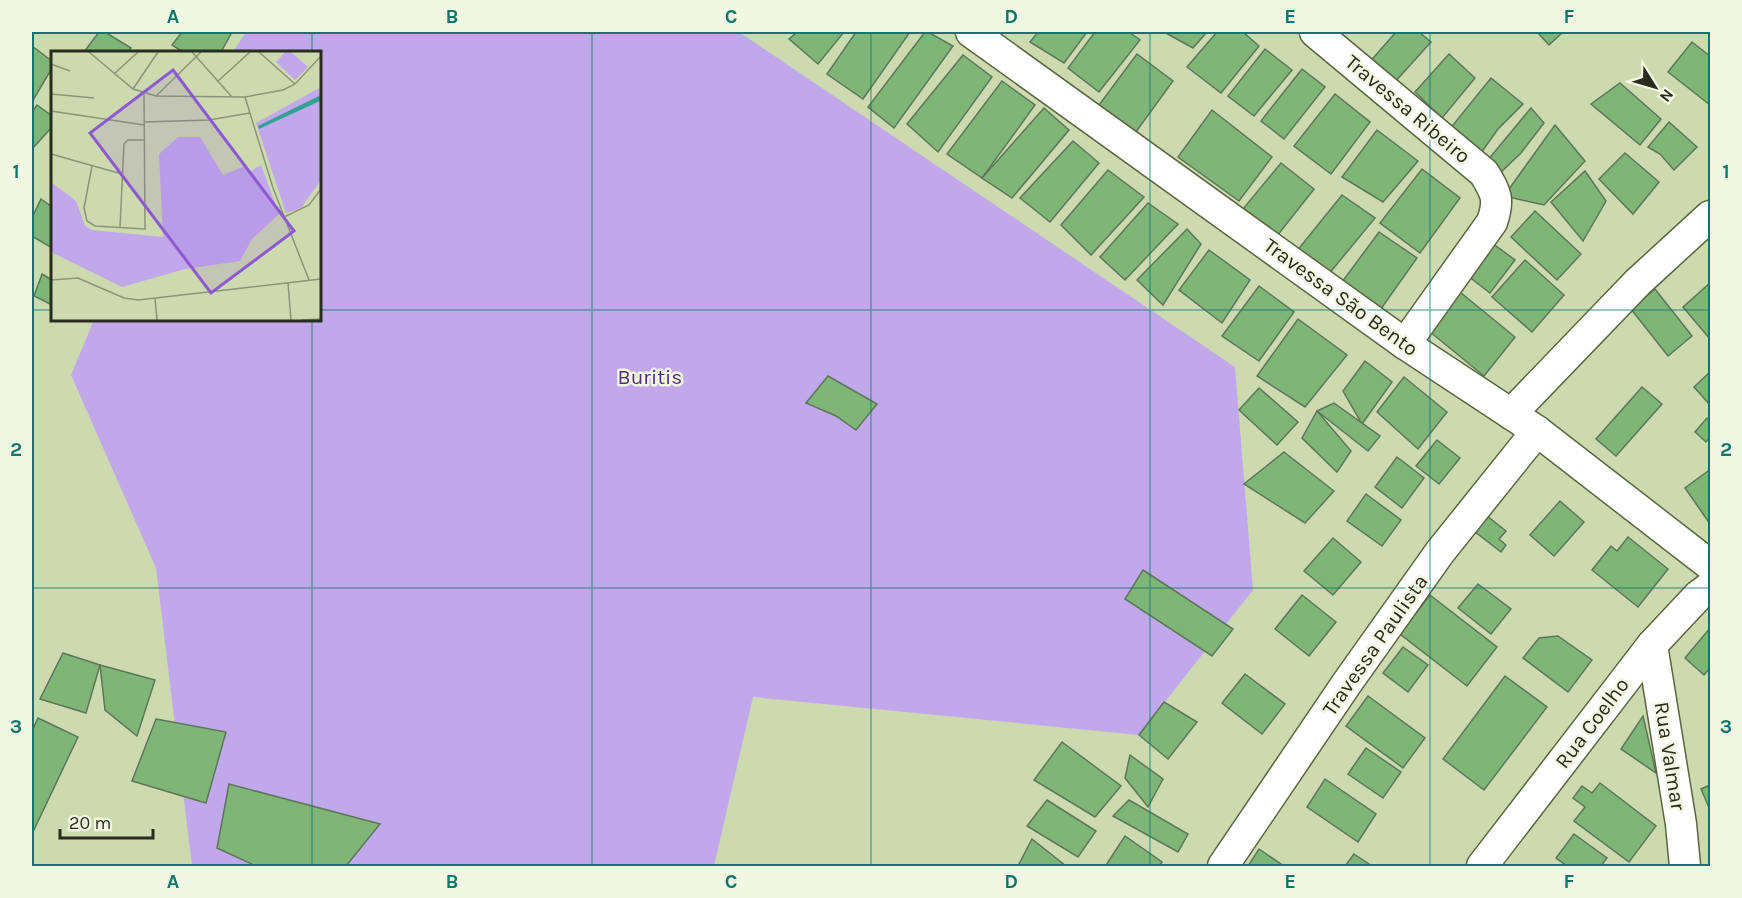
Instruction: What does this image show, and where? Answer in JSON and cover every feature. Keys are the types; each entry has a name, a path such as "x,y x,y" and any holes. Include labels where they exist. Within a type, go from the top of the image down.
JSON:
{"street":[{"name":"Travessa São Bento","path":"970,32 1405,344 1537,430 1710,565"},
{"name":"Travessa Ribeiro","path":"1315,32 1484,173 1495,190 1498,204 1492,222 1405,344"},
{"path":"1511,414 1638,282 1710,216"},
{"name":"Travessa Paulista","path":"1223,867 1347,683 1434,562 1537,430"},
{"name":"Rua Coelho","path":"1482,867 1652,645 1698,596 1710,587"},
{"name":"Rua Valmar","path":"1652,645 1681,824 1685,867"}],"green space":[{"name":"Buritis","path":"246,32 739,32 1235,367 1253,590 1139,735 753,697 714,866 192,866 156,568 71,375 94,321 321,321 321,51 234,51"}],"building":[{"path":"99,32 105,32 131,48 129,51 85,51"},
{"path":"182,32 232,32 222,51 181,51 172,45"},
{"path":"797,32 844,32 818,64 789,39"},
{"path":"856,32 910,32 863,99 827,74"},
{"path":"925,32 953,46 894,128 868,107"},
{"path":"1038,32 1087,32 1064,63 1030,42"},
{"path":"1095,32 1129,32 1140,40 1099,92 1068,68"},
{"path":"1164,32 1207,32 1193,48"},
{"path":"1217,32 1243,32 1259,46 1221,93 1187,67"},
{"path":"1396,32 1419,32 1431,42 1394,83 1368,64"},
{"path":"1537,32 1563,32 1549,45"},
{"path":"1692,42 1710,56 1710,105 1668,72"},
{"path":"32,46 51,60 51,70 32,102"},
{"path":"1265,49 1292,70 1254,116 1228,96"},
{"path":"1137,54 1173,81 1133,136 1096,109"},
{"path":"1449,54 1475,78 1442,118 1415,92"},
{"path":"963,55 992,77 938,152 907,124"},
{"path":"1302,69 1325,87 1284,139 1261,121"},
{"path":"1491,78 1523,104 1498,129 1481,153 1449,130"},
{"path":"1002,81 1035,105 982,178 947,154"},
{"path":"1620,83 1661,119 1640,145 1591,104"},
{"path":"1335,94 1370,122 1331,174 1294,146"},
{"path":"37,105 51,115 51,128 32,149 32,112"},
{"path":"1044,108 1069,130 1012,198 982,178"},
{"path":"1531,108 1544,123 1521,153 1496,177 1487,161"},
{"path":"1212,110 1272,157 1239,201 1178,157"},
{"path":"1669,122 1697,147 1674,170 1660,154 1648,147"},
{"path":"1555,125 1585,161 1544,205 1504,196"},
{"path":"1377,130 1418,161 1383,202 1342,177"},
{"path":"1073,141 1099,163 1050,222 1020,198"},
{"path":"1625,153 1659,182 1633,214 1599,179"},
{"path":"1281,163 1314,189 1273,241 1238,215"},
{"path":"1422,169 1460,198 1420,253 1380,223"},
{"path":"1108,170 1144,197 1091,255 1061,225"},
{"path":"1585,171 1606,201 1583,241 1551,202"},
{"path":"1342,195 1375,218 1328,275 1296,252"},
{"path":"41,199 51,206 51,247 32,236 32,218"},
{"path":"1148,203 1178,224 1125,280 1100,257"},
{"path":"1535,211 1581,254 1557,280 1511,237"},
{"path":"1187,229 1201,244 1163,305 1137,280"},
{"path":"1379,232 1417,258 1376,316 1339,286"},
{"path":"1488,240 1515,260 1490,293 1463,272"},
{"path":"1209,250 1250,280 1222,323 1179,290"},
{"path":"1525,260 1564,295 1532,332 1492,297"},
{"path":"42,274 51,279 51,304 34,296"},
{"path":"1710,283 1710,339 1683,307"},
{"path":"1259,286 1294,312 1259,361 1222,336"},
{"path":"1455,288 1515,337 1484,376 1424,327"},
{"path":"1655,289 1692,336 1668,356 1631,309"},
{"path":"1298,319 1347,355 1305,407 1257,376"},
{"path":"1365,361 1392,382 1362,424 1343,391"},
{"path":"1710,372 1710,405 1694,387"},
{"path":"828,376 877,404 856,430 836,416 806,403"},
{"path":"1404,377 1447,412 1418,449 1377,412"},
{"path":"1642,387 1662,404 1616,456 1596,439"},
{"path":"1259,388 1298,422 1277,445 1239,410"},
{"path":"1334,403 1380,436 1368,451 1317,411"},
{"path":"1317,411 1351,451 1337,472 1302,438"},
{"path":"1707,418 1710,421 1710,437 1706,442 1695,432"},
{"path":"1437,440 1460,458 1439,484 1416,466"},
{"path":"1284,452 1334,491 1305,523 1244,484"},
{"path":"1397,457 1424,478 1402,508 1375,487"},
{"path":"1708,471 1710,474 1710,519 1708,521 1685,488"},
{"path":"1366,494 1401,520 1382,546 1347,521"},
{"path":"1560,501 1584,522 1554,556 1530,535"},
{"path":"1486,515 1506,531 1499,539 1506,545 1501,552 1474,531"},
{"path":"1628,537 1668,569 1638,607 1592,570 1611,546 1617,551"},
{"path":"1333,538 1361,562 1333,595 1304,571"},
{"path":"1143,570 1233,629 1212,656 1125,599"},
{"path":"1478,584 1511,609 1491,634 1458,608"},
{"path":"1302,595 1336,622 1309,656 1275,629"},
{"path":"1430,595 1497,647 1467,686 1400,634"},
{"path":"1710,628 1710,668 1704,675 1685,658"},
{"path":"1558,636 1592,660 1568,692 1523,658 1539,638"},
{"path":"1403,647 1428,665 1408,692 1383,673"},
{"path":"63,653 100,665 86,713 40,699"},
{"path":"100,665 155,680 137,736 105,710"},
{"path":"1245,674 1285,704 1262,734 1222,703"},
{"path":"1505,676 1547,707 1484,790 1443,759"},
{"path":"1368,696 1425,738 1403,768 1346,726"},
{"path":"1164,702 1197,722 1168,759 1139,735"},
{"path":"1643,716 1656,773 1621,749"},
{"path":"38,718 78,737 32,834 32,731"},
{"path":"156,719 226,732 206,803 132,781"},
{"path":"1062,742 1121,786 1095,817 1034,780"},
{"path":"1366,748 1401,772 1383,798 1348,774"},
{"path":"1130,755 1163,779 1148,807 1125,778"},
{"path":"1325,779 1376,814 1358,842 1307,807"},
{"path":"1600,783 1656,826 1629,862 1574,821 1585,807 1573,798 1582,786 1592,793"},
{"path":"229,784 380,824 346,866 256,866 217,848"},
{"path":"1710,785 1710,810 1701,789"},
{"path":"1047,800 1096,831 1078,857 1027,826"},
{"path":"1129,800 1188,834 1178,852 1113,816"},
{"path":"1574,834 1607,858 1601,866 1567,866 1556,858"},
{"path":"1125,836 1162,862 1159,866 1106,865"},
{"path":"1032,839 1066,866 1018,866"},
{"path":"1259,849 1284,866 1248,866"},
{"path":"1354,854 1372,866 1345,866"}]}
